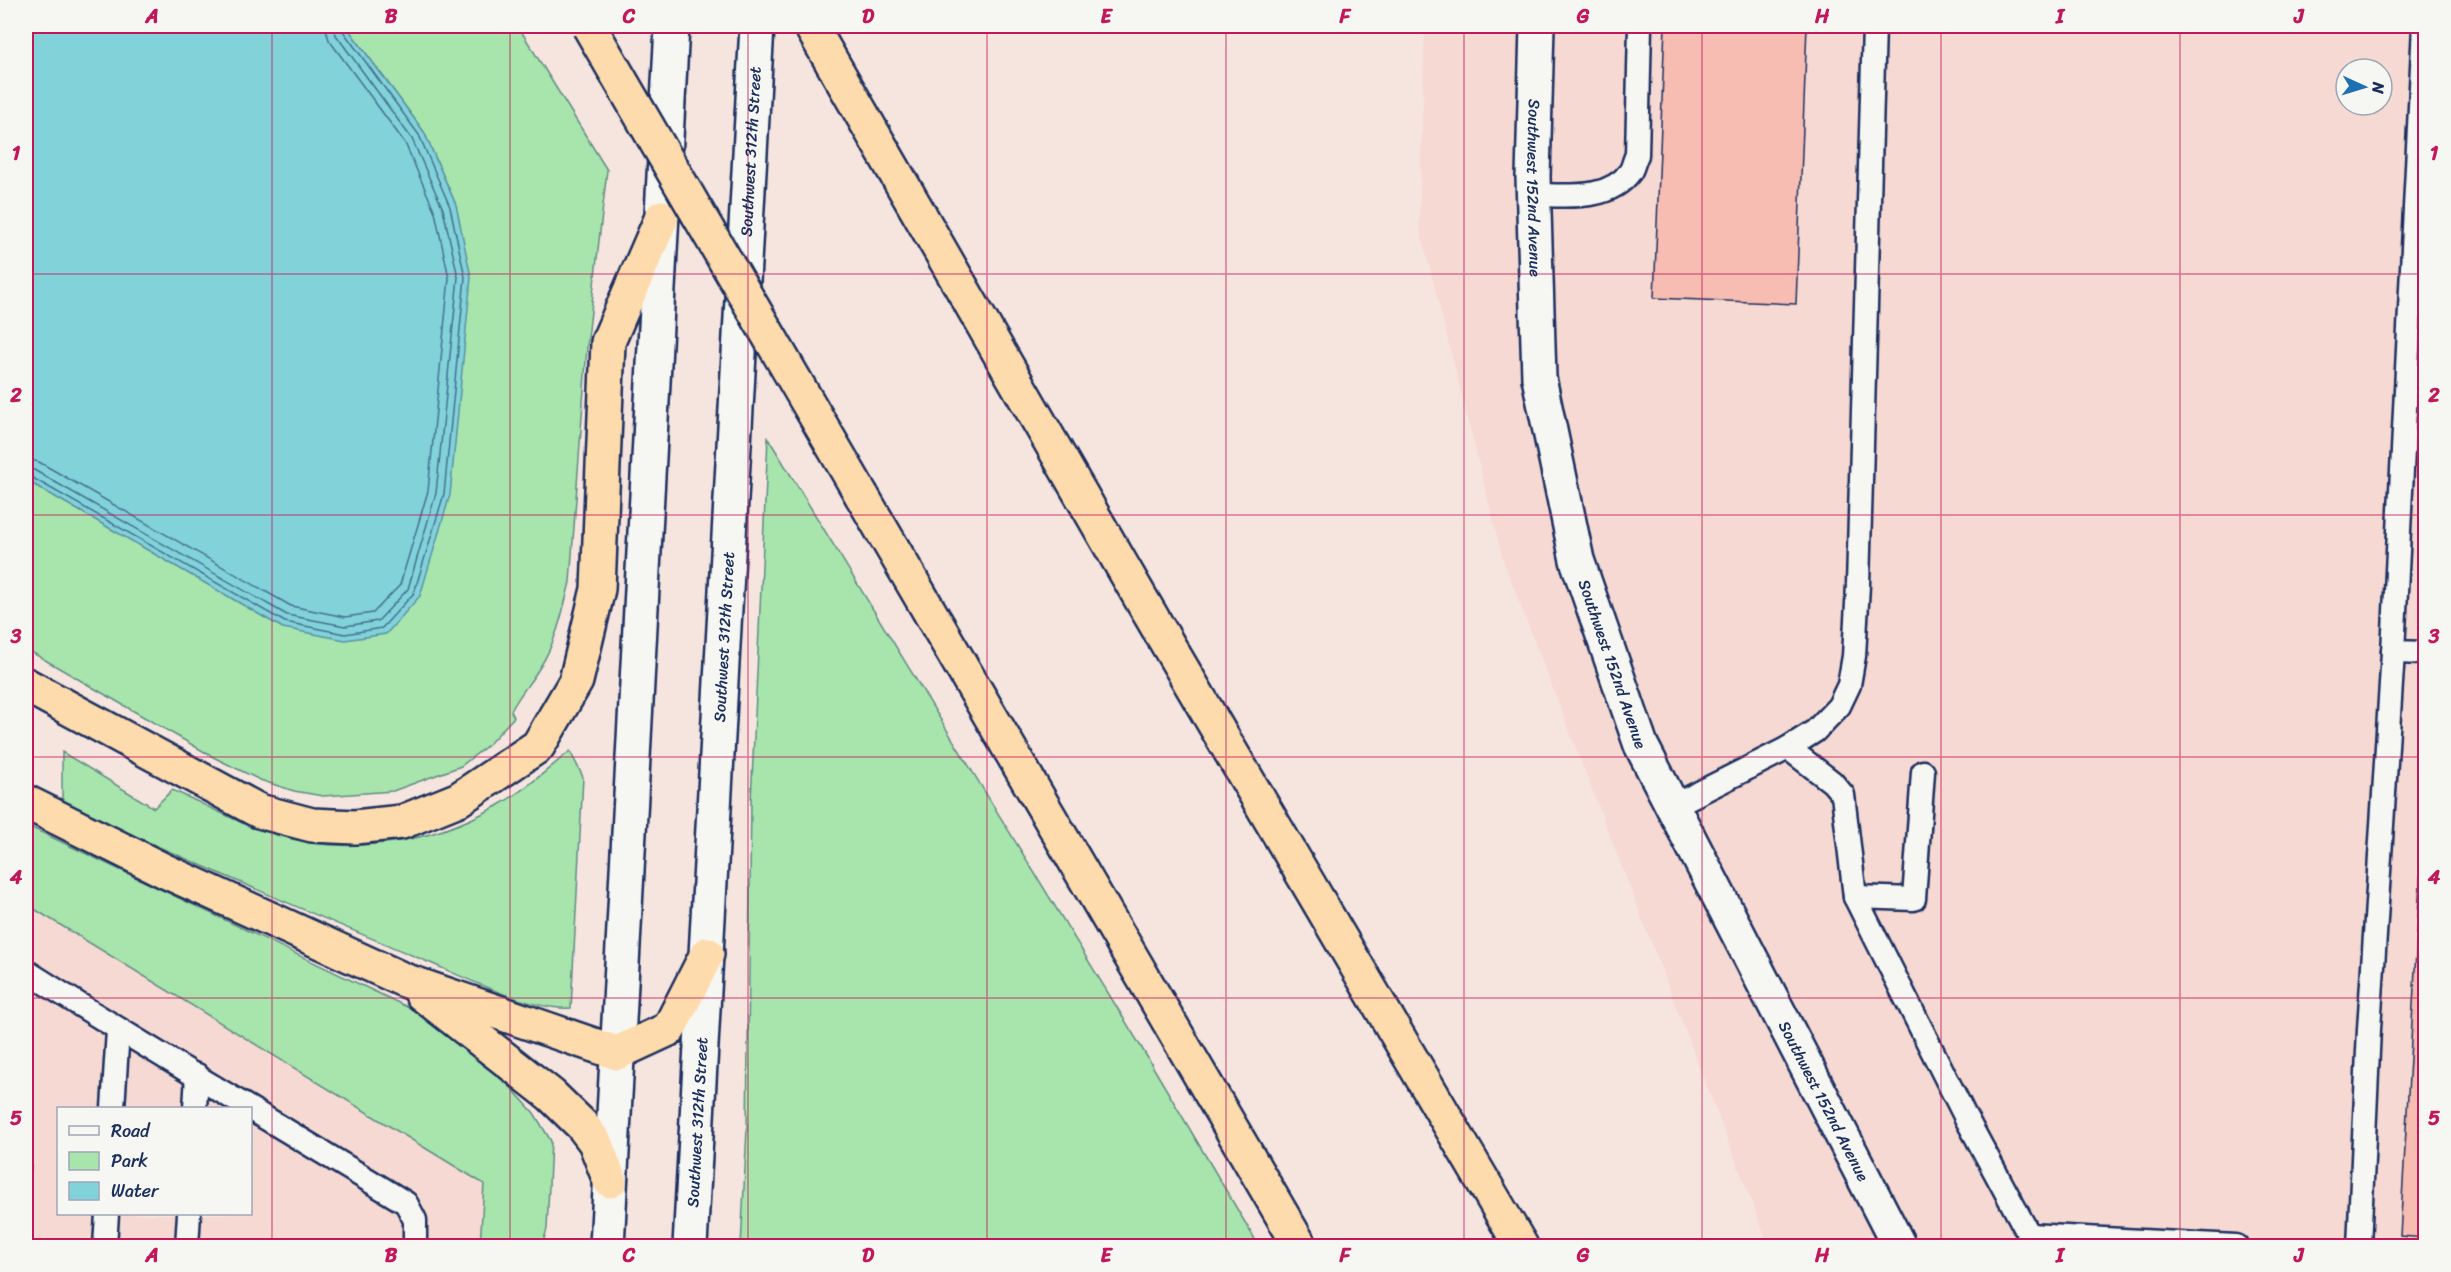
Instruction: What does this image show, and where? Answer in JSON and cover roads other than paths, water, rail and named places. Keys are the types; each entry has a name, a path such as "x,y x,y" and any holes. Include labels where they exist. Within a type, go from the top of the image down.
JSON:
{"highway":[{"path":"589,26 1299,1246"},
{"path":"811,26 1144,604 1521,1246"},
{"path":"26,685 259,811 312,825 355,827 402,822 459,800 538,746 576,681 598,590 608,342 662,217"},
{"path":"26,802 165,871 404,980 617,1053 669,1029 706,954"},
{"path":"404,980 551,1095 582,1125 596,1142 610,1181"}],"main road":[{"path":"604,1241 610,1181 672,26"},
{"name":"Southwest 312th Street","path":"690,1246 757,26"},
{"name":"Southwest 152nd Avenue","path":"1537,26 1533,195 1539,378 1577,560 1641,745 1899,1246"}],"lane":[{"path":"1533,195 1591,194 1610,189 1630,172 1636,155 1640,26"},
{"path":"1671,807 1788,748 1815,731 1839,706 1849,685 1854,656 1875,26"},
{"path":"2358,1246 2393,652 2424,26"},
{"path":"2393,652 2426,653"},
{"path":"1788,748 1832,782 1843,795 1855,897 1934,1056 2032,1240 2236,1246"},
{"path":"1855,897 1914,899 1923,772"},
{"path":"26,971 118,1030 249,1107"},
{"path":"113,1107 118,1030"},
{"path":"195,1107 197,1075"},
{"path":"252,1109 406,1203 415,1220 415,1246"},
{"path":"105,1246 107,1215"},
{"path":"187,1246 189,1215"}],"water":[{"path":"26,26 346,26 424,132 456,205 471,277 450,495 420,596 386,634 345,640 283,628 26,480"}]}
